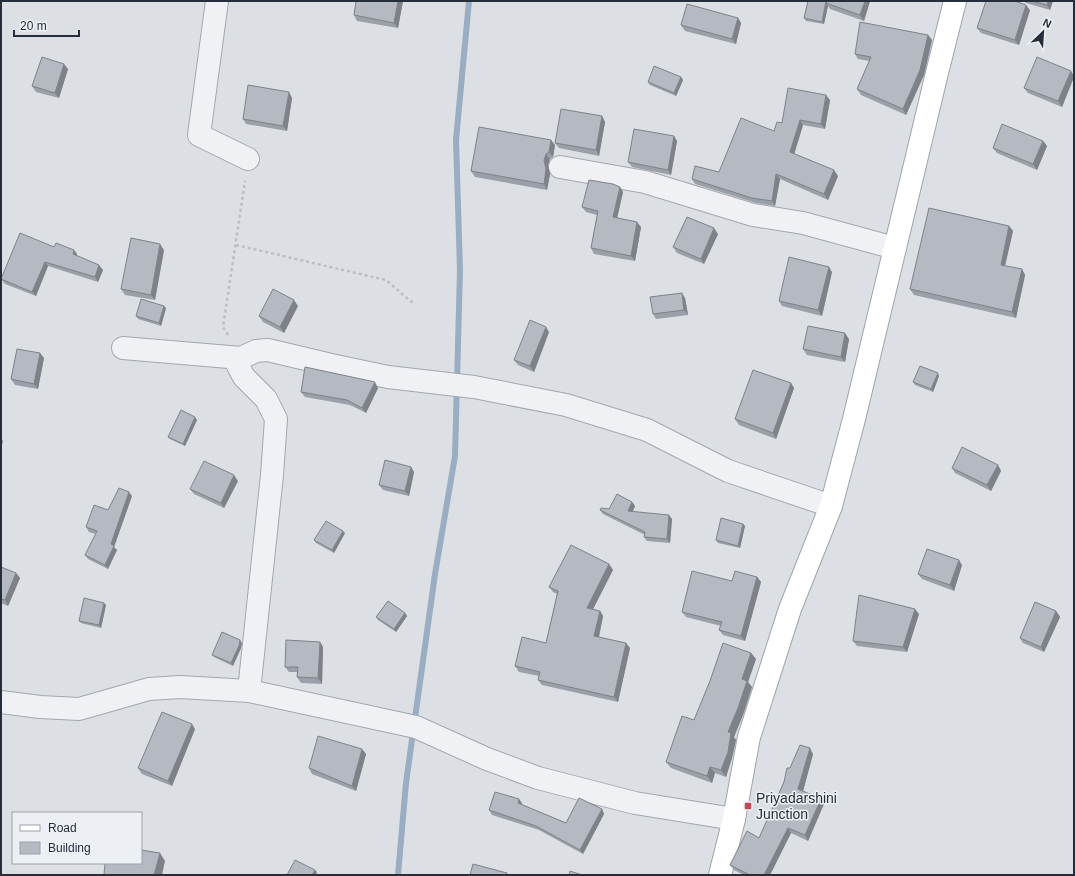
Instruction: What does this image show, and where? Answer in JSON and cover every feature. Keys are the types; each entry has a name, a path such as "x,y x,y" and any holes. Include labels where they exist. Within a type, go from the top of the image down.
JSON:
{"main road":[{"path":"720,875 734,819 749,737 790,609 831,506 854,419 955,1"}],"street":[{"path":"218,1 199,135 248,159"},
{"path":"560,167 645,182 753,215 803,223 895,248"},
{"path":"123,348 241,358 256,351 268,350 388,377 474,387 566,405 647,430 728,471 831,506"},
{"path":"241,358 238,366 244,377 266,399 276,419 272,475 249,691"},
{"path":"1,702 40,707 79,709 148,689 180,687 249,691 416,728 487,759 538,778 635,803 734,819"}],"path":[{"path":"241,358 224,326 248,159"},
{"path":"236,245 386,280 414,304"}],"building":[{"path":"356,1 398,1 394,23 354,15"},
{"path":"808,1 826,1 822,22 804,18"},
{"path":"827,1 865,1 860,15 826,3"},
{"path":"986,1 1015,1 1026,5 1015,40 977,28"},
{"path":"1032,1 1048,1 1047,5"},
{"path":"687,4 738,18 732,39 681,25"},
{"path":"860,22 928,35 920,70 903,109 857,89 871,57 855,54"},
{"path":"42,57 64,64 55,93 32,86"},
{"path":"1037,57 1071,71 1058,101 1024,88"},
{"path":"654,66 681,77 674,93 648,82"},
{"path":"248,85 289,92 283,126 243,119"},
{"path":"788,88 826,95 821,124 800,120 790,152 834,170 824,194 776,174 772,201 752,198 692,179 695,166 719,172 741,118 774,131 777,122 782,123"},
{"path":"561,109 602,116 596,150 555,143"},
{"path":"1002,124 1043,141 1033,164 993,148"},
{"path":"479,127 551,140 549,152 546,154 544,160 546,169 544,184 471,171"},
{"path":"634,129 674,136 668,170 628,162"},
{"path":"589,180 613,184 620,187 613,217 637,222 631,256 591,248 598,211 582,207"},
{"path":"929,208 1009,226 1001,265 1022,269 1012,312 910,289"},
{"path":"687,217 714,228 701,259 673,247"},
{"path":"20,233 54,247 56,243 74,250 73,254 99,265 95,277 45,262 32,292 1,279"},
{"path":"131,238 160,244 151,295 121,289"},
{"path":"789,257 829,267 818,310 779,301"},
{"path":"273,289 294,300 280,327 259,316"},
{"path":"682,293 684,310 653,314 650,297"},
{"path":"141,299 164,306 159,323 136,316"},
{"path":"530,320 546,327 530,366 514,360"},
{"path":"808,326 845,333 841,357 803,349"},
{"path":"17,349 40,353 34,384 11,379"},
{"path":"920,366 938,373 931,389 913,382"},
{"path":"305,367 375,382 362,408 347,400 301,392"},
{"path":"753,370 791,383 773,433 735,419"},
{"path":"181,410 195,417 183,444 168,437"},
{"path":"962,447 998,465 987,485 952,468"},
{"path":"385,460 411,467 405,491 379,485"},
{"path":"204,461 234,475 221,503 190,489"},
{"path":"119,488 129,492 111,544 114,546 105,565 85,555 97,531 86,527 94,505 108,510"},
{"path":"617,494 632,502 628,511 669,515 667,539 644,537 645,532 600,510 601,508 609,509"},
{"path":"721,518 743,524 738,546 716,540"},
{"path":"326,521 343,531 332,550 314,540"},
{"path":"571,545 609,564 587,608 600,611 594,636 626,643 614,697 538,680 540,672 515,666 522,637 546,643 558,591 549,587"},
{"path":"927,549 959,560 950,585 918,574"},
{"path":"1,567 16,573 5,600 1,599"},
{"path":"692,571 732,581 735,571 757,577 741,636 719,630 722,622 682,612"},
{"path":"859,595 915,609 903,647 853,641"},
{"path":"84,598 104,603 99,625 79,621"},
{"path":"388,601 405,613 394,629 376,617"},
{"path":"1035,602 1056,611 1041,647 1020,638"},
{"path":"222,632 240,640 239,646 231,663 212,655"},
{"path":"286,640 320,642 318,678 297,677 298,667 285,667"},
{"path":"723,643 751,653 742,679 747,681 728,732 731,733 728,752 721,770 710,767 707,776 666,762 682,716 694,720 710,681"},
{"path":"162,712 192,724 168,781 138,768"},
{"path":"318,736 362,749 352,786 309,768"},
{"path":"800,745 810,748 798,789 821,799 805,835 788,828 764,875 750,875 730,865 747,831 759,838 784,782 787,768 790,768"},
{"path":"495,792 519,799 518,803 566,823 579,798 602,809 580,850 536,826 489,810"},
{"path":"142,850 160,853 154,875 104,875 105,864 142,864"},
{"path":"295,860 315,870 312,875 287,875"},
{"path":"473,864 507,873 507,875 470,875"},
{"path":"570,871 582,875 569,875"}],"waterway":[{"path":"398,875 406,783 435,574 455,456 460,270 456,140 469,1"}],"place":[{"name":"Priyadarshini Junction","path":"748,806"}]}
